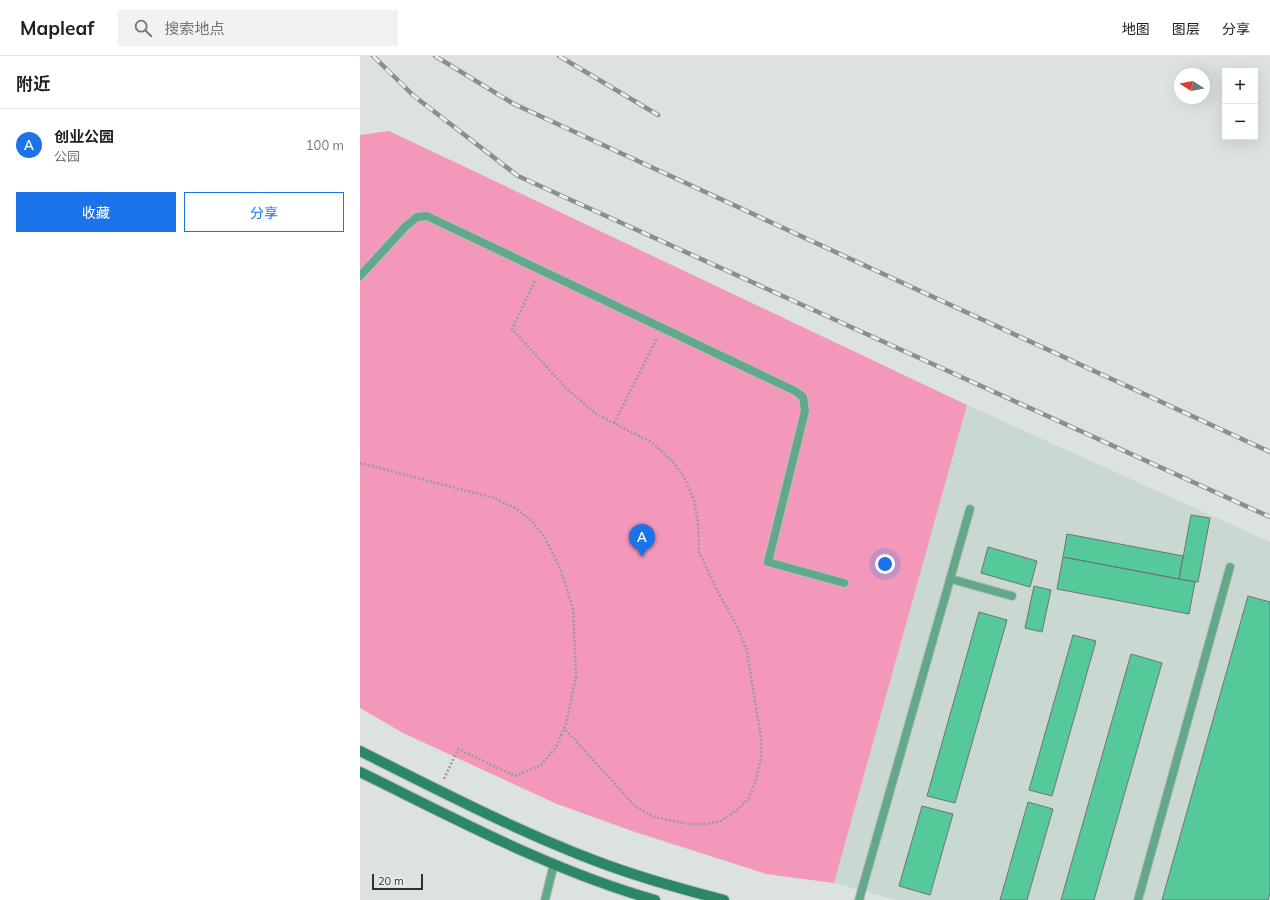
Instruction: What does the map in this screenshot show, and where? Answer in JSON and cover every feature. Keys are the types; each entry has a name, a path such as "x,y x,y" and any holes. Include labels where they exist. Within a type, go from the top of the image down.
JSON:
{"street":[{"path":"360,751 536,837 596,862 724,900"},
{"path":"360,772 459,821 554,864 597,881 655,900"}],"lane":[{"path":"360,276 406,226 417,217 426,216 795,391 803,397 805,411 768,562 844,583"},
{"path":"859,900 970,509"},
{"path":"1138,900 1230,567"},
{"path":"950,579 1012,596"},
{"path":"545,900 554,864"}],"path":[{"path":"540,270 512,329 567,389 596,414 653,443 674,463 684,479 694,500 698,522 699,552 718,592 737,626 747,651 761,738 761,758 750,798 737,810 721,821 706,824 688,824 654,817 635,806 564,728"},
{"path":"614,423 662,328"},
{"path":"360,463 494,498 516,508 532,521 545,538 560,568 573,608 576,676 572,700 564,728 556,747 541,765 515,776 458,750 438,790"}],"shaded area":[{"path":"389,131 967,405 834,883 766,874 635,832 557,804 403,733 360,708 360,135"},
{"path":"967,405 1270,542 1270,900 897,900 834,883"}],"building":[{"path":"1191,515 1210,518 1198,582 1179,579"},
{"path":"1067,534 1183,556 1179,579 1063,557"},
{"path":"988,547 1037,561 1030,587 981,573"},
{"path":"1063,557 1195,582 1189,614 1057,589"},
{"path":"1034,586 1051,590 1042,632 1025,628"},
{"path":"1248,596 1270,602 1270,894 1268,900 1162,900"},
{"path":"979,612 1007,620 955,803 927,796"},
{"path":"1073,635 1096,641 1052,796 1029,790"},
{"path":"1131,654 1162,663 1094,900 1061,900"},
{"path":"1028,802 1053,809 1027,900 1000,900"},
{"path":"922,806 953,814 930,895 899,886"}],"railway":[{"path":"373,56 414,96 518,176 1270,517"},
{"path":"435,56 514,104 1270,452"},
{"path":"559,56 658,115"}],"place":[{"name":"创业公园","path":"642,557"}]}
